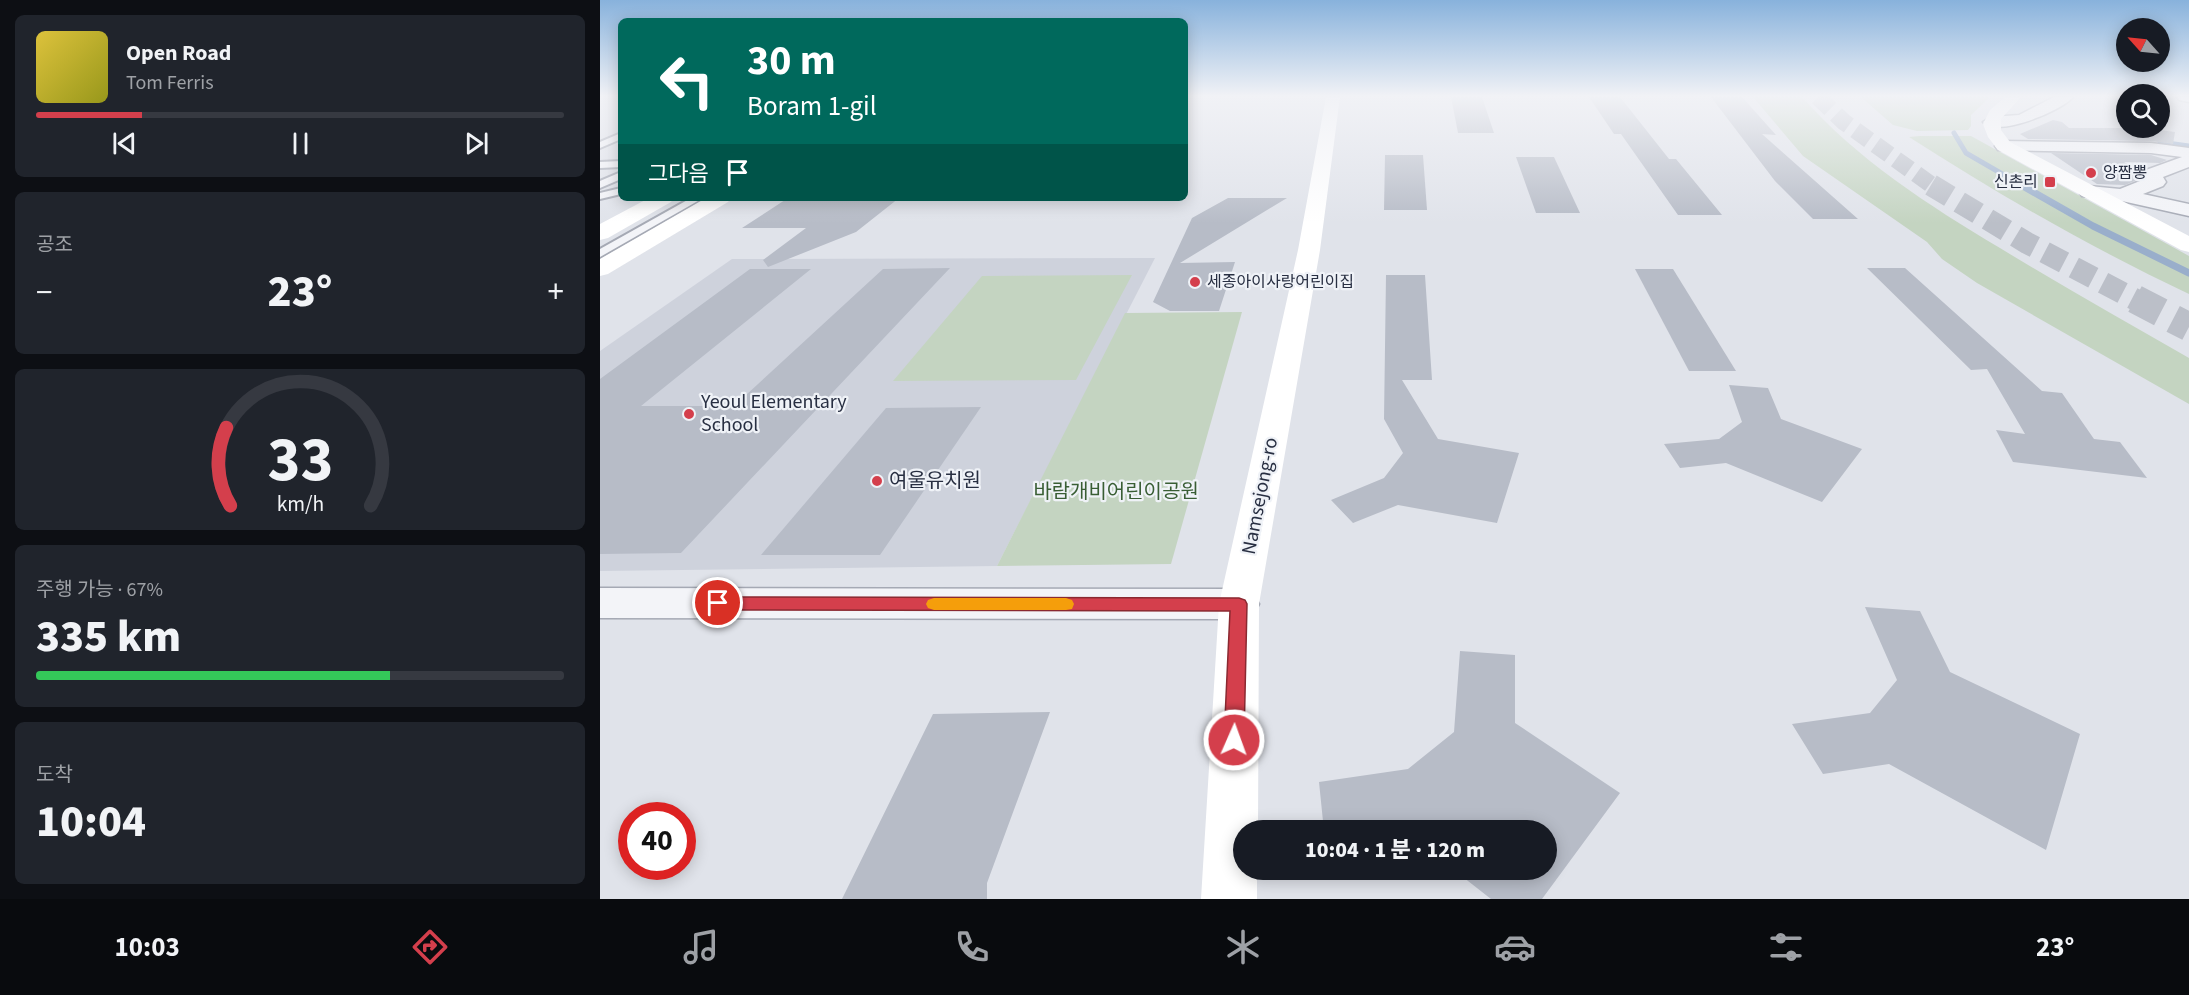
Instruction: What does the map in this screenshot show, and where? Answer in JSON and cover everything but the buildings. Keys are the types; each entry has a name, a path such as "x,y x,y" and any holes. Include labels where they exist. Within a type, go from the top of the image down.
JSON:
{"street":[{"name":"Namsejong-ro","path":"1229,899 1239,604 1309,250 1326,139"},
{"path":"1998,139 2004,146 2189,245"},
{"path":"2004,146 2151,148 2189,153"},
{"path":"2122,195 2156,182 2153,174 2189,161"},
{"path":"2089,192 2122,195 2189,210"},
{"path":"600,233 659,201"},
{"path":"600,269 716,201"},
{"path":"600,603 1239,604"}],"lane":[{"path":"600,145 614,139"},
{"path":"600,165 618,164"},
{"path":"603,182 618,176"},
{"path":"600,196 618,192"},
{"path":"600,254 693,201"}],"shaded area":[{"path":"1155,258 997,566 600,571 600,351 732,259"}],"green space":[{"path":"1789,139 1844,139 1895,180 1973,232 2189,358 2189,404 1977,283 1942,259 1927,242 1803,156"},
{"path":"1912,139 1976,139 2189,256 2189,294 2046,220"},
{"path":"1132,275 1076,380 893,381 982,276"},
{"name":"바람개비어린이공원","path":"1242,312 1171,564 997,566 1125,313"}],"waterway":[{"path":"1958,139 1966,153 2023,186"},
{"path":"2160,142 2189,146"},
{"path":"2021,185 2093,226 2189,273"}],"tunnel":[{"path":"1868,139 1933,186"},
{"path":"1931,185 2027,243 2138,301"},
{"path":"2135,299 2189,327"}],"slow traffic":[{"path":"934,604 1066,604"}],"place":[{"name":"양짬뽕","path":"2091,173"},
{"name":"신촌리","path":"2050,182"},
{"name":"세종아이사랑어린이집","path":"1195,282"},
{"name":"Yeoul Elementary School","path":"689,414"},
{"name":"여울유치원","path":"877,481"}],"route":[{"path":"718,603 1239,604 1234,740"}]}
